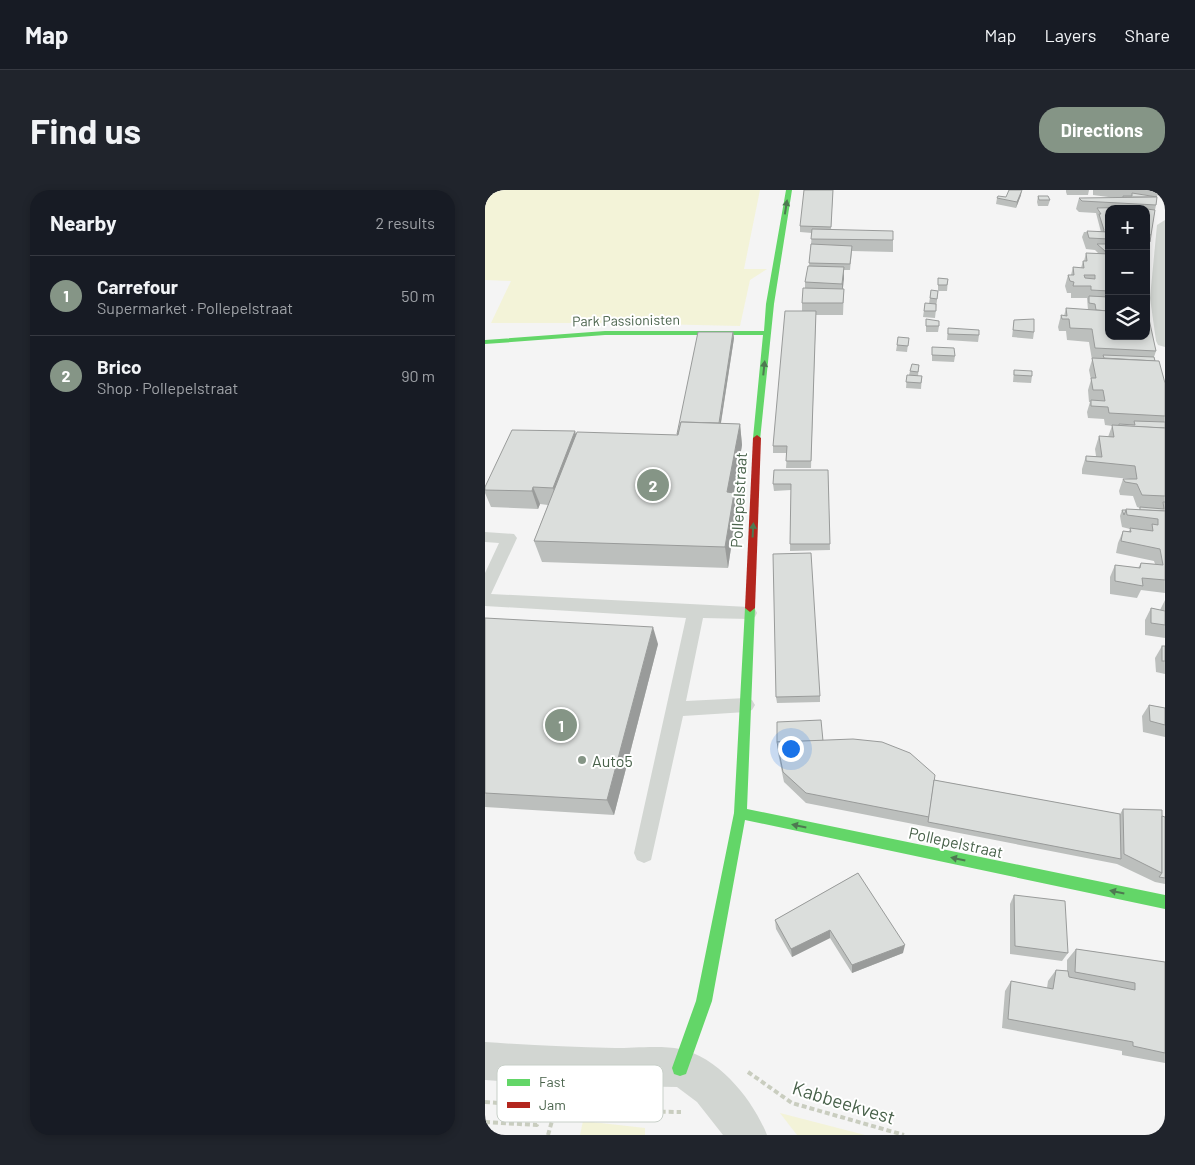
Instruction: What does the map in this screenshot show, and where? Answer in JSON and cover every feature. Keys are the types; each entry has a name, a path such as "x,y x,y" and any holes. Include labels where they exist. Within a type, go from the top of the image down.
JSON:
{"street":[{"name":"Pollepelstraat","path":"680,1068 704,1000 740,813 759,427 768,333 789,190"},
{"path":"1165,225 1158,273 1161,326 1165,341"},
{"name":"Park Passionisten","path":"485,342 605,333 768,333"},
{"name":"Pollepelstraat","path":"740,813 1165,902"},
{"path":"485,1060 542,1065"},
{"path":"663,1068 680,1068 699,1076 713,1088 747,1135"}],"lane":[{"path":"485,537 509,538 485,590"},
{"path":"485,600 696,612 749,612"},
{"path":"644,853 696,612"},
{"path":"675,709 745,705"}],"path":[{"name":"Kabbeekvest","path":"663,1113 677,1114 685,1111 713,1088 743,1072 753,1073 774,1094 791,1103 904,1135"},
{"path":"485,1122 537,1125 538,1122"},
{"path":"548,1135 552,1122"}],"green space":[{"path":"485,190 760,190 744,269 767,269 750,280 740,326 491,323 511,281 485,280"},
{"path":"780,1113 865,1135 797,1135"},
{"path":"583,1122 645,1128 645,1135 580,1135"}],"building":[{"path":"804,190 833,190 831,227 800,226"},
{"path":"1009,190 1022,190 1017,202 997,198 998,196 1006,197"},
{"path":"1132,193 1157,197 1123,197 1132,196"},
{"path":"1038,196 1048,196 1050,200 1039,200"},
{"path":"1157,197 1156,205 1082,201 1079,198"},
{"path":"1097,208 1105,208 1105,232 1103,232 1099,214 1101,214"},
{"path":"1150,209 1155,210 1150,235"},
{"path":"812,229 893,231 893,240 811,239"},
{"path":"1087,231 1105,232 1105,239 1089,238"},
{"path":"811,244 852,246 850,264 809,263"},
{"path":"1097,244 1105,244 1105,251"},
{"path":"1086,253 1105,254 1105,291 1091,290 1091,286 1073,286 1074,282 1070,281 1068,275 1074,275 1073,267 1084,268 1083,261 1087,261","holes":["1084,275 1095,275 1095,279 1085,278"]},
{"path":"808,266 844,267 842,284 805,282"},
{"path":"938,278 948,279 947,285 938,285"},
{"path":"803,288 844,289 843,303 802,303"},
{"path":"931,290 938,291 937,299 930,298"},
{"path":"1089,296 1105,297 1105,311 1096,310 1095,304 1089,303"},
{"path":"925,303 936,304 936,311 924,311"},
{"path":"1066,308 1105,311 1105,340 1150,340 1150,324 1156,351 1095,348 1092,329 1070,328 1069,319 1062,319 1061,315 1067,316"},
{"path":"785,311 816,311 811,461 786,461 787,446 773,446"},
{"path":"926,319 939,321 939,326 926,326"},
{"path":"1034,319 1034,332 1013,330 1014,320"},
{"path":"948,328 979,330 979,335 948,334"},
{"path":"698,332 733,332 719,423 681,422 677,434"},
{"path":"898,337 909,338 908,346 897,345"},
{"path":"932,347 954,348 955,356 932,355"},
{"path":"1103,355 1154,357 1155,361 1104,358"},
{"path":"1092,358 1159,361 1165,383 1165,416 1109,413 1108,407 1091,406 1091,400 1105,401 1103,390 1093,390 1091,378 1096,378"},
{"path":"912,364 919,365 918,372 910,371"},
{"path":"1014,370 1032,371 1032,376 1014,375"},
{"path":"907,375 922,376 921,383 906,382"},
{"path":"1134,421 1165,422 1165,428 1119,426 1119,424 1135,425"},
{"path":"681,422 740,424 727,492 734,493 725,547 534,541 577,432 678,435"},
{"path":"1112,425 1165,428 1165,496 1142,495 1137,484 1125,482 1123,479 1137,479 1135,466 1086,461 1086,456 1102,457 1099,436 1114,437"},
{"path":"512,430 575,431 553,488 533,487 532,491 485,490"},
{"path":"774,470 828,470 830,544 790,544 791,484 773,484"},
{"path":"1163,502 1165,502 1165,511 1140,510 1140,507 1164,509"},
{"path":"1126,509 1165,511 1165,580 1142,578 1143,586 1115,581 1115,565 1140,568 1141,563 1163,565 1160,549 1121,541 1123,531 1131,532 1130,528 1153,531 1152,524 1158,525 1158,519 1127,515"},
{"path":"811,553 820,696 776,697 773,554"},
{"path":"1151,608 1165,611 1165,625 1151,623"},
{"path":"485,618 653,627 607,800 485,793"},
{"path":"1162,646 1165,646 1165,661 1162,661"},
{"path":"1149,705 1165,708 1165,725 1150,721"},
{"path":"821,720 823,741 777,742 777,722"},
{"path":"853,739 882,742 910,753 935,775 929,817 806,793 783,772 777,742"},
{"path":"934,780 1120,814 1121,859 928,822"},
{"path":"1123,809 1162,810 1162,873 1124,854"},
{"path":"1162,816 1165,817 1165,878 1159,877 1162,873"},
{"path":"858,873 905,945 852,965 830,930 791,949 775,920"},
{"path":"1014,895 1065,901 1068,953 1015,946"},
{"path":"1076,949 1165,962 1165,1053 1133,1046 1133,1042 1008,1019 1011,981 1053,989 1056,970 1068,971 1069,977 1135,990 1135,983 1075,972"}],"traffic: fast":[{"path":"757,438 770,304 789,190"},
{"path":"485,342 605,333 768,333"},
{"path":"680,1068 704,1001 740,813 750,608"},
{"path":"740,813 1165,902"}],"traffic: jam":[{"path":"750,608 757,438"}],"place":[{"name":"Brico","path":"653,485"},
{"name":"Carrefour","path":"561,725"},
{"name":"Auto5","path":"582,760"}]}
